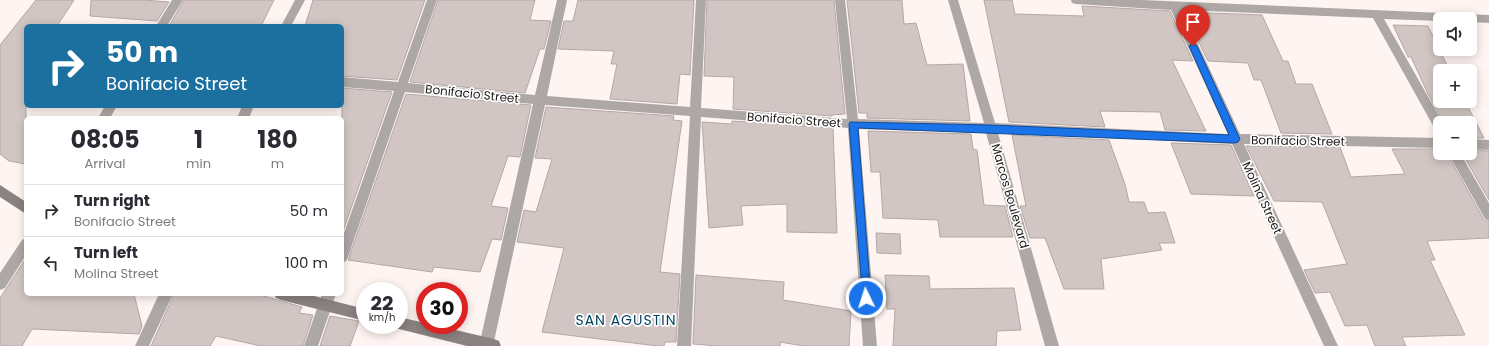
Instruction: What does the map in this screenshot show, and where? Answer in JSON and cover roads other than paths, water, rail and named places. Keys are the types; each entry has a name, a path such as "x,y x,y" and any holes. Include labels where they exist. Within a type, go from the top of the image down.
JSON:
{"main road":[{"path":"0,190 24,208"},
{"path":"296,296 327,300 356,311"},
{"path":"408,325 489,345"}],"street":[{"path":"162,24 178,0"},
{"path":"287,24 300,0"},
{"path":"344,251 432,0"},
{"path":"489,345 562,0"},
{"path":"684,346 701,0"},
{"path":"840,0 853,124 870,346"},
{"name":"Marcos Boulevard","path":"954,0 1052,346"},
{"path":"1076,0 1175,6 1489,19"},
{"name":"Molina Street","path":"1175,6 1331,346"},
{"path":"1376,14 1433,116"},
{"name":"Bonifacio Street","path":"344,82 540,100 853,124 991,128 1235,139 1433,143"},
{"path":"1477,144 1489,145"},
{"path":"1458,160 1489,215"},
{"path":"0,284 24,247"},
{"path":"142,346 165,296"},
{"path":"311,346 327,300"}],"district":[{"name":"SAN AGUSTIN","path":"626,320"}]}
